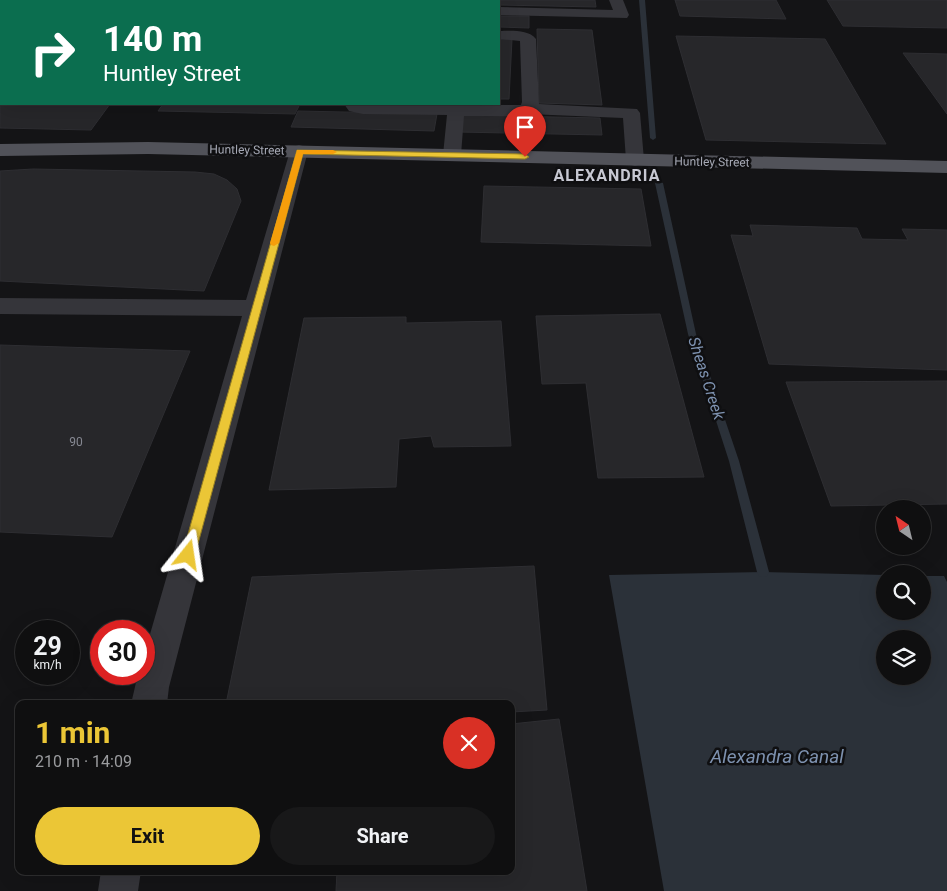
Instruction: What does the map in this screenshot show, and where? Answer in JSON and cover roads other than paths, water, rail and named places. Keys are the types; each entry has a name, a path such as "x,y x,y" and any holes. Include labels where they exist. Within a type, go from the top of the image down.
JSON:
{"main road":[{"name":"Huntley Street","path":"0,140 148,148"},
{"name":"Huntley Street","path":"0,150 148,148 947,167"}],"street":[{"path":"500,12 622,15 616,0"},
{"path":"500,35 528,38 531,102 528,109"},
{"path":"354,105 355,108 363,109 518,111 528,109 631,113 634,160"},
{"path":"452,155 456,110"},
{"path":"150,700 299,151"},
{"path":"0,306 193,309 253,318"},
{"path":"0,317 88,319 253,318"},
{"path":"118,891 120,875"}],"water":[{"name":"Alexandra Canal","path":"763,572 876,575 876,620 931,620 931,576 944,576 947,582 947,891 664,891 609,575"}],"waterway":[{"name":"Sheas Creek","path":"642,0 653,138"},
{"name":"Sheas Creek","path":"659,183 692,334 734,461 763,572"}],"district":[{"name":"ALEXANDRIA","path":"607,175"}]}
